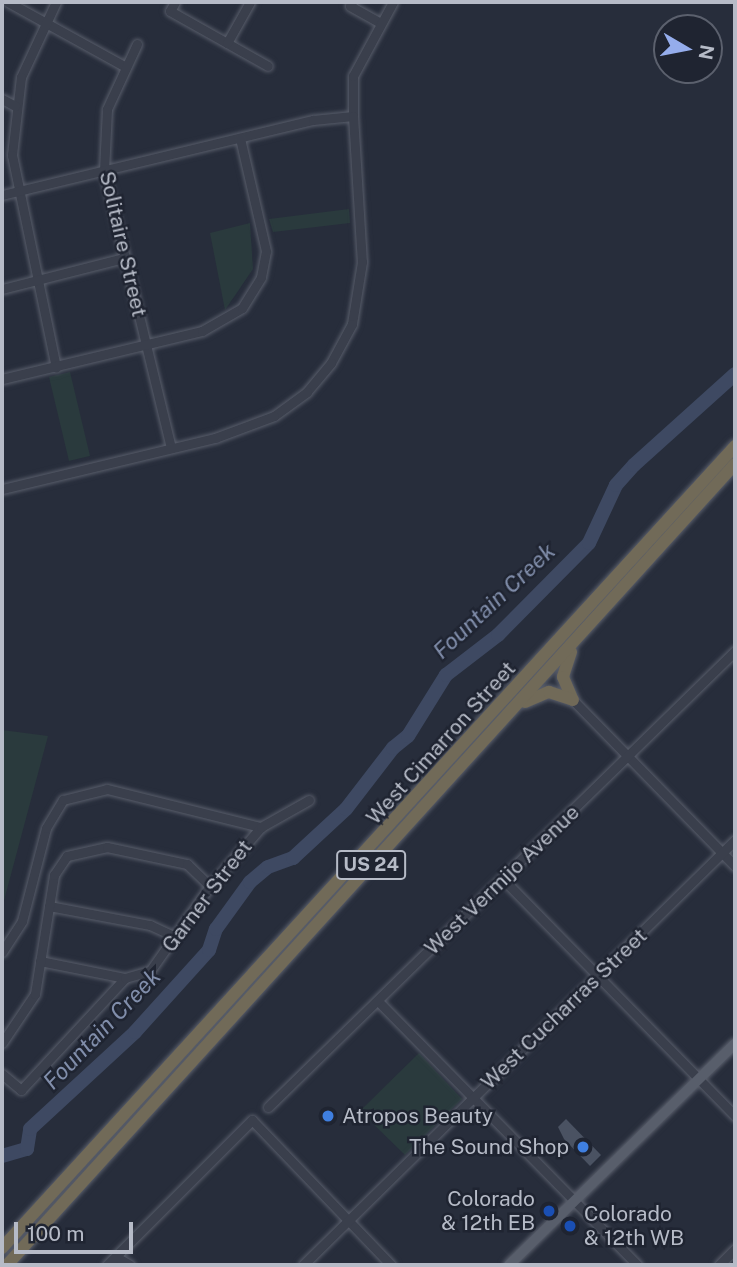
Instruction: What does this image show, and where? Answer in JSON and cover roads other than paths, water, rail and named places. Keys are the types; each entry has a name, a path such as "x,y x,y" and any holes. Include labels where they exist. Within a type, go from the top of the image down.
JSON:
{"highway":[{"name":"West Cimarron Street","path":"2,1248 735,446"},
{"name":"West Cimarron Street","path":"7,1265 735,464"},
{"path":"573,700 563,677 565,664 603,610"},
{"path":"491,732 538,694 573,700"}],"main road":[{"path":"509,1265 735,1044"}],"street":[{"path":"8,2 124,66"},
{"path":"56,2 44,22 15,106 16,192 56,367"},
{"path":"175,2 170,11 268,66"},
{"path":"227,43 250,2"},
{"path":"352,2 350,6 381,23"},
{"path":"2,489 243,430 274,416 307,392 331,363 352,324 362,282 353,76 393,2"},
{"name":"Solitaire Street","path":"136,44 107,109 104,171 171,448"},
{"path":"2,99 15,106"},
{"path":"2,195 313,120 353,116"},
{"path":"2,379 146,344 225,321 250,299 261,278 266,251 240,138"},
{"path":"2,289 124,258"},
{"name":"West Vermijo Avenue","path":"268,1107 735,651"},
{"path":"573,700 735,866"},
{"name":"Garner Street","path":"2,952 22,920 46,828 63,800 107,789 261,827"},
{"name":"Garner Street","path":"2,1074 21,1090 125,978 150,971 210,886 261,827 309,800"},
{"name":"West Cucharras Street","path":"303,1265 735,840"},
{"path":"2,1043 35,995 49,906 62,861 97,846 187,864 210,886"},
{"path":"503,878 735,1115"},
{"path":"49,906 138,922 174,936"},
{"path":"40,961 125,978"},
{"path":"378,1001 637,1265"},
{"path":"107,1265 252,1120 391,1265"},
{"path":"719,1265 735,1249"},
{"path":"116,1257 130,1265"}],"waterway":[{"name":"Fountain Creek","path":"2,1156 27,1149 30,1129 135,1032 209,950 216,929 250,882 268,867 293,858 346,809 393,748 408,736 446,675 498,635 589,543 616,485 634,465 735,374"}],"place":[{"name":"Atropos Beauty","path":"328,1116"},
{"name":"The Sound Shop","path":"583,1147"},
{"name":"Colorado & 12th EB","path":"549,1211"},
{"name":"Colorado & 12th WB","path":"570,1226"}]}
